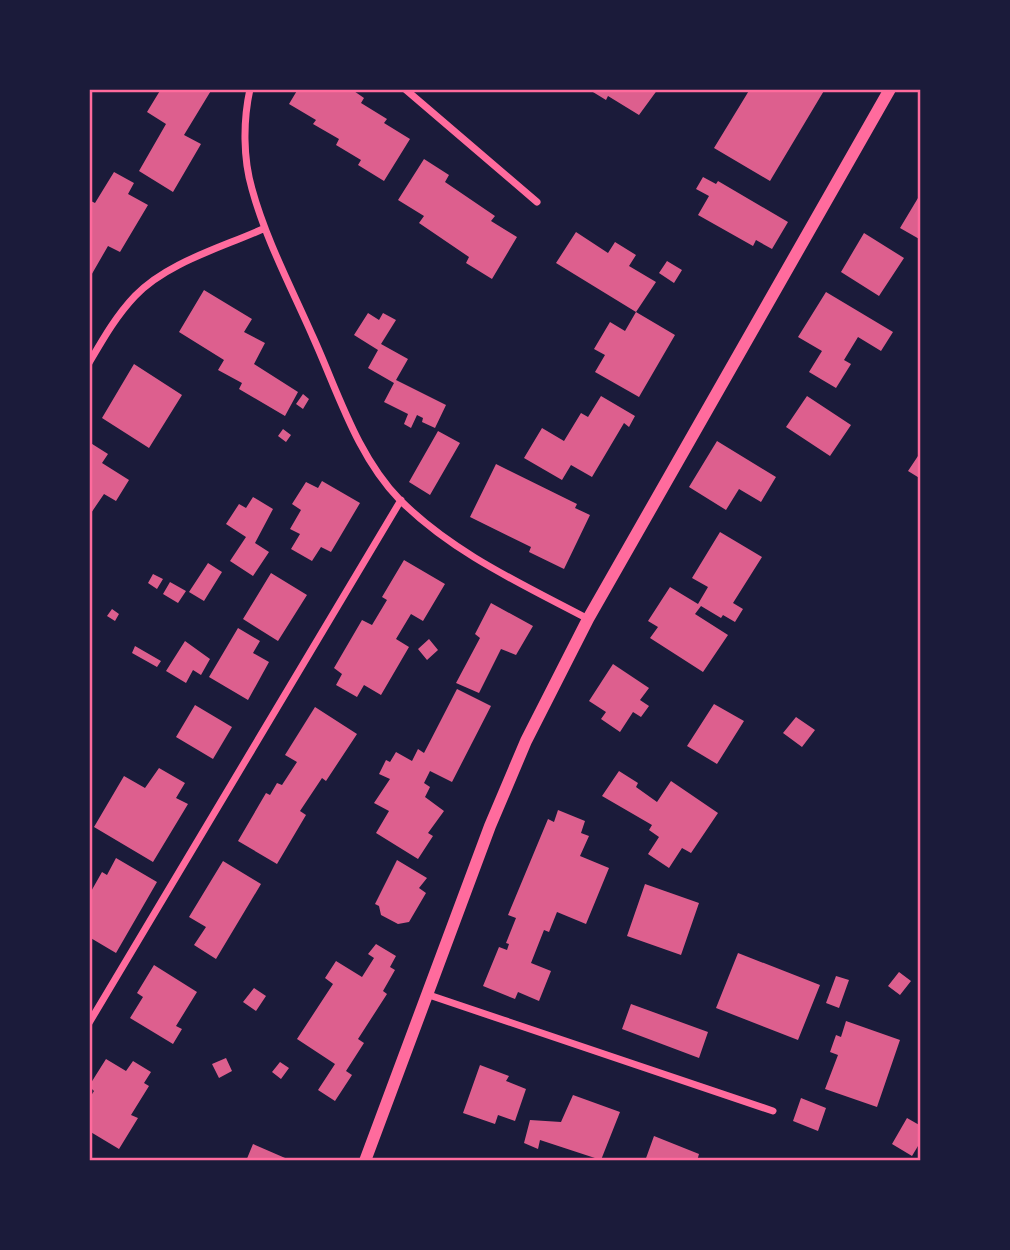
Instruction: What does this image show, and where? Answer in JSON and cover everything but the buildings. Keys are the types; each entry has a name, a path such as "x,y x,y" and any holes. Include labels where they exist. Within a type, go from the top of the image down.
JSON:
{"street":[{"path":"250,89 245,141 247,164 265,229 365,451 380,478 436,533 467,553 588,619"},
{"path":"405,89 537,202"},
{"path":"365,1161 490,826 521,753 588,619 890,89"},
{"path":"89,363 111,325 137,293 171,270 265,229"},
{"path":"89,1023 401,500"},
{"path":"429,995 773,1111"}]}
